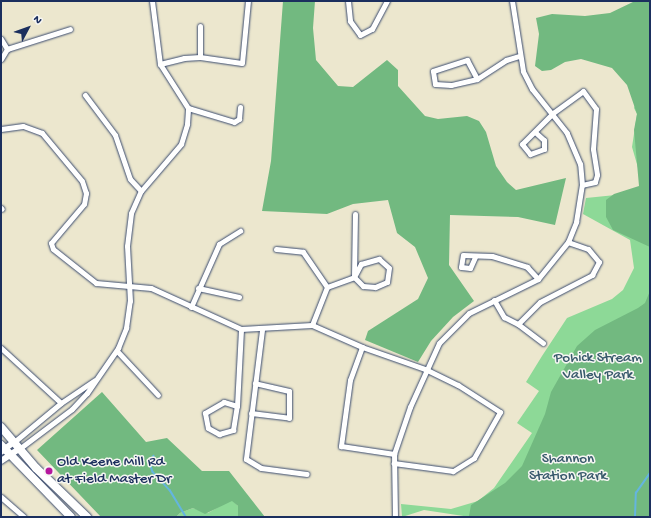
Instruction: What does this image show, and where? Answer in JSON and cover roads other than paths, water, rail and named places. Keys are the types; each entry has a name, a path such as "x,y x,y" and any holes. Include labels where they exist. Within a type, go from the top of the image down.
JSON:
{"main road":[{"path":"1,427 19,449 87,517"},
{"path":"4,450 71,517"}],"street":[{"path":"4,450 19,449 72,409 117,351 128,315 130,287 127,234 131,213 141,191 181,144 186,129 188,108 160,64 152,1"},
{"path":"160,64 184,58 200,57 242,63 248,1"},
{"path":"348,1 350,21 354,30 360,35 372,29 387,1"},
{"path":"395,517 394,454 425,369 449,330 469,313 538,279 568,242 576,222 582,185 580,164 572,145 553,113 532,89 523,71 519,56 512,1"},
{"path":"200,26 200,57"},
{"path":"1,59 7,49 70,29"},
{"path":"1,38 7,49"},
{"path":"477,79 467,60 433,71 435,84 451,85 477,79 506,60 519,56"},
{"path":"535,132 544,140 544,149 530,154 522,144 553,113 581,90 596,108 593,149 597,180 582,185"},
{"path":"86,95 116,134 122,160 130,179 141,191"},
{"path":"188,108 234,122 239,120 240,107"},
{"path":"1,129 23,126 42,134 82,181 86,193 84,204 54,237 51,243 53,249 96,283 151,288 241,330 262,330 287,326 312,325 362,347 425,369 458,386 500,412 474,458 453,471 394,463"},
{"path":"327,286 354,277 361,264 379,259 389,268 387,282 375,287 363,286 354,277 355,214"},
{"path":"191,307 218,244 240,231"},
{"path":"518,324 540,302 592,275 599,262 588,249 568,242"},
{"path":"276,249 303,252 327,286"},
{"path":"475,257 492,256 527,267 538,279"},
{"path":"312,325 327,286"},
{"path":"198,288 239,297"},
{"path":"494,300 504,316 518,324 543,343"},
{"path":"236,406 224,402 205,413 208,428 219,434 233,430 236,406 241,330"},
{"path":"262,330 246,458 261,468 307,474"},
{"path":"362,347 350,380 341,446 394,454"},
{"path":"1,348 61,403"},
{"path":"117,351 158,395"},
{"path":"1,461 4,450 61,403 96,380"},
{"path":"251,413 289,418 288,391 255,383"},
{"path":"1,497 24,517"}],"waterway":[{"path":"154,456 150,463 153,472 170,490 186,517"},
{"path":"635,517 636,493 650,473"}],"place":[{"name":"Old Keene Mill Rd at Field Master Dr","path":"49,471"}],"park label":[{"name":"Pohick Stream Valley Park","path":"598,366"},
{"name":"Shannon Station Park","path":"568,468"}]}
